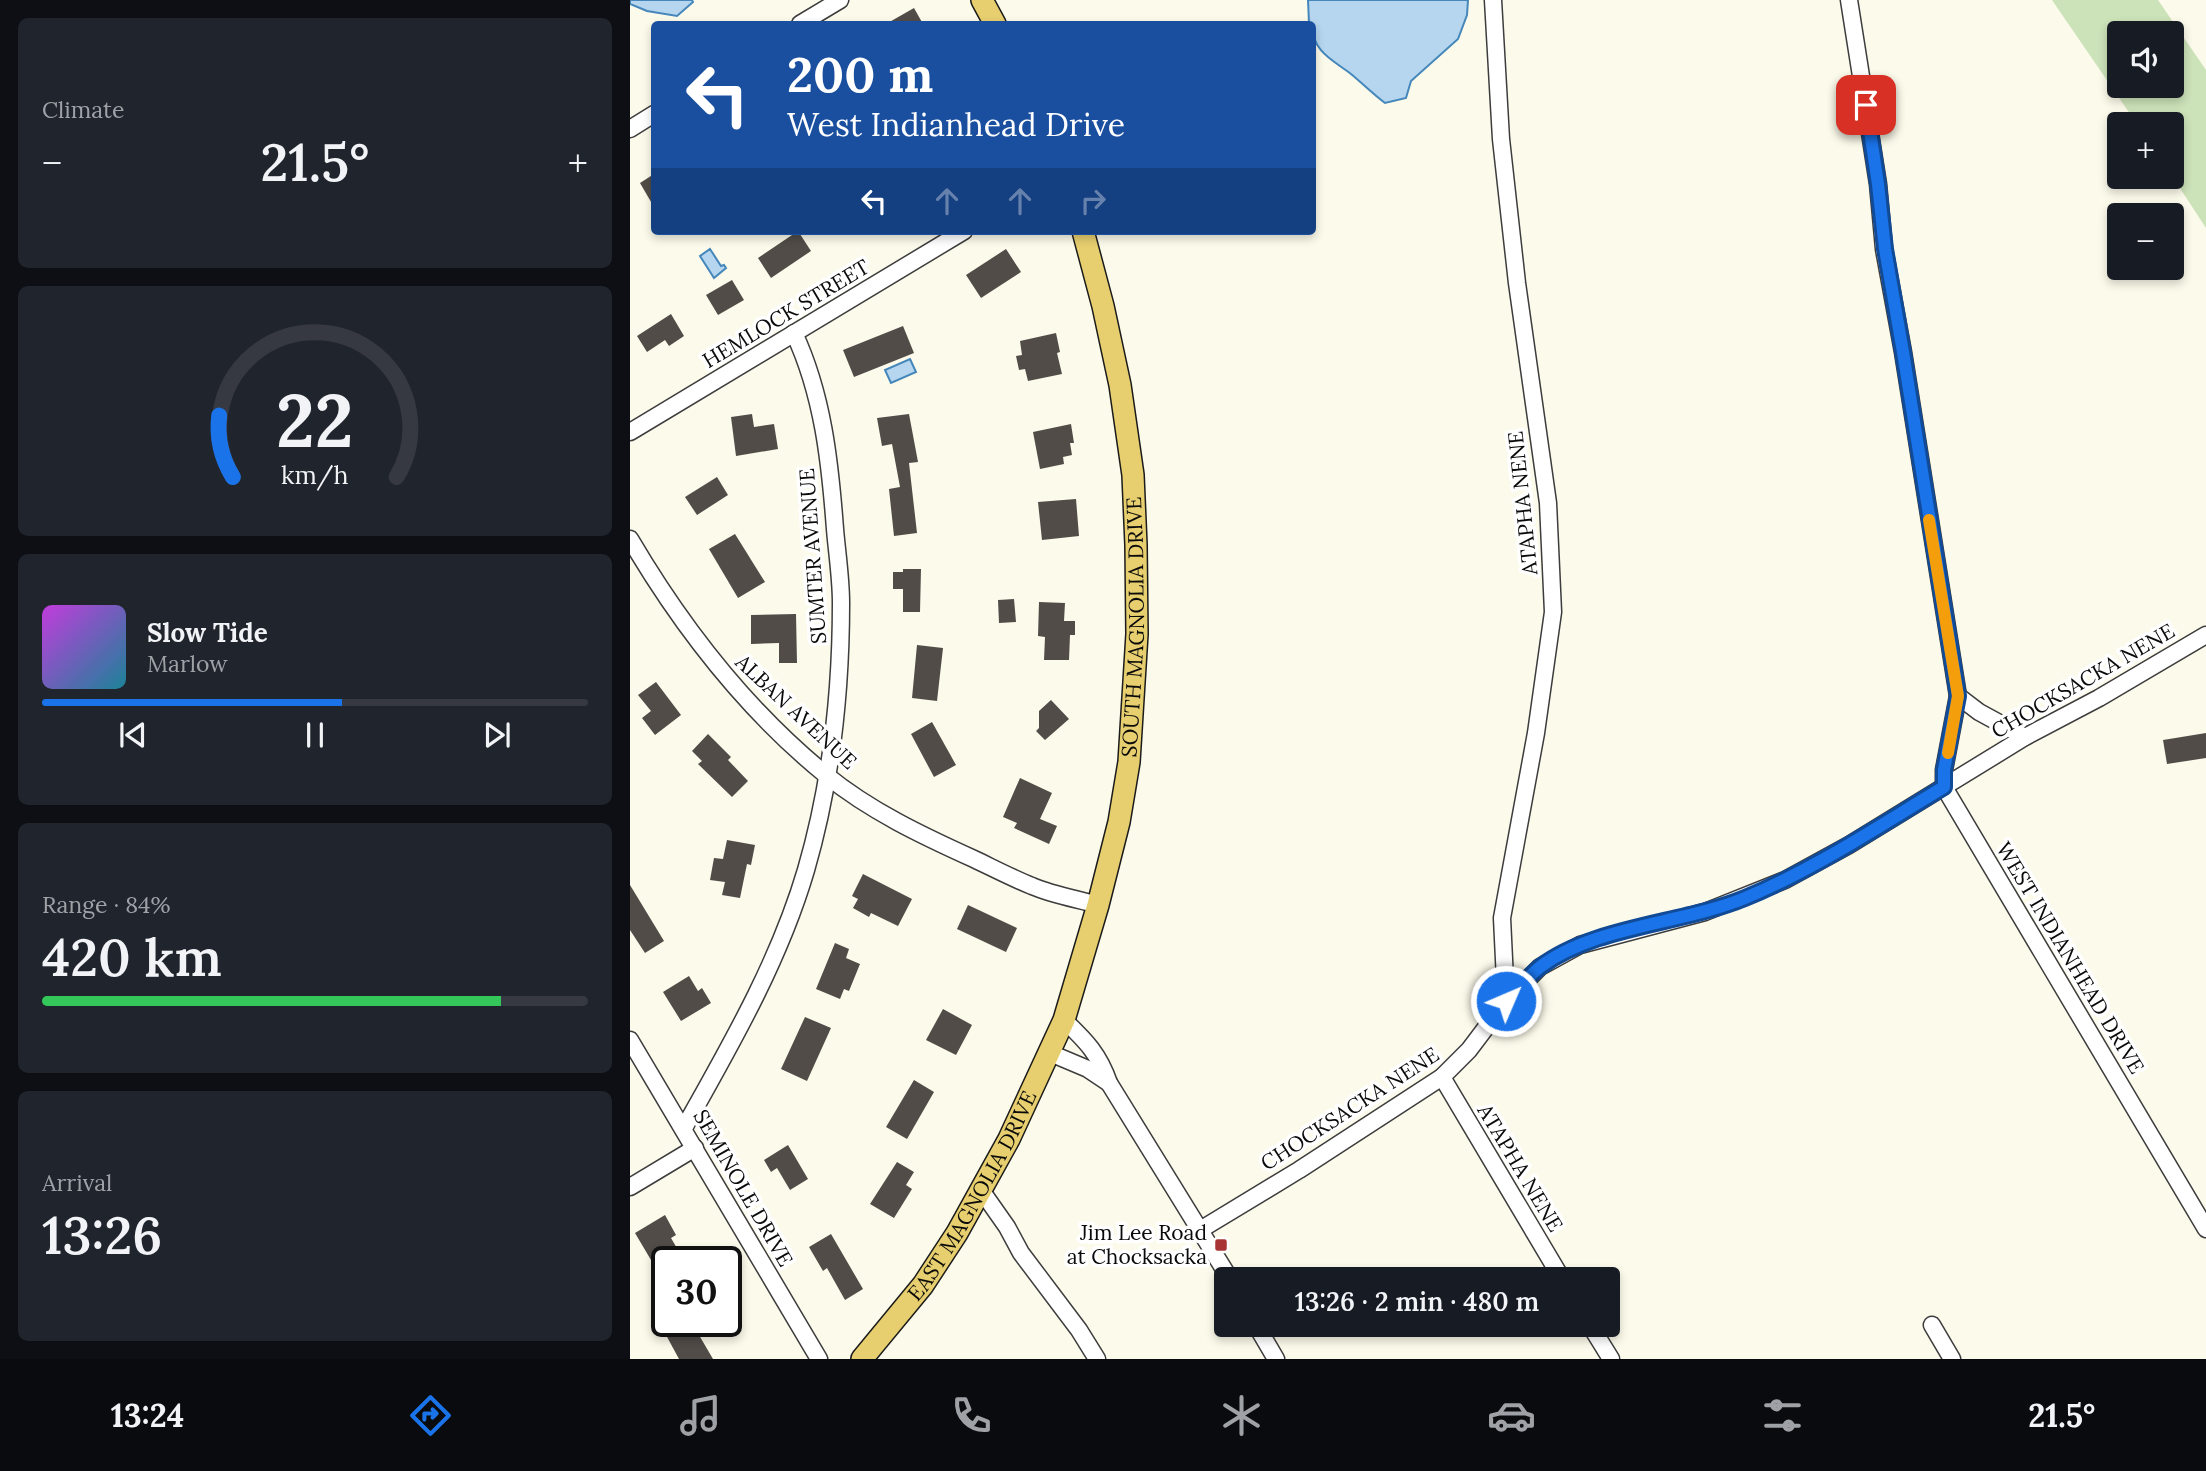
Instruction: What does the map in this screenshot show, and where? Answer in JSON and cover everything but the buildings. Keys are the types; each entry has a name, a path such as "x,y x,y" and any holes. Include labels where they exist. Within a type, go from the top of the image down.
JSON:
{"main road":[{"path":"982,0 993,21"},
{"name":"SOUTH MAGNOLIA DRIVE","path":"1063,1020 1098,905 1119,822 1129,762 1137,634 1133,475 1120,385 1084,235"},
{"name":"EAST MAGNOLIA DRIVE","path":"862,1359 923,1285 981,1190 1050,1054 1063,1020"}],"street":[{"path":"805,21 840,0"},
{"name":"ATAPHA NENE","path":"1493,0 1503,152 1517,283 1548,503 1553,612 1536,733 1502,918 1506,1001"},
{"path":"1849,0 1878,184 1885,249 1958,696 1944,770 1944,787"},
{"path":"630,129 651,116"},
{"name":"HEMLOCK STREET","path":"630,432 957,235"},
{"name":"SUMTER AVENUE","path":"684,1128 745,1019 787,923 806,870 827,776 839,685 841,600 831,475 819,399 794,333"},
{"name":"ALBAN AVENUE","path":"630,540 663,595 711,660 760,713 827,776 926,837 1034,887 1098,905"},
{"name":"CHOCKSACKA NENE","path":"1200,1230 1299,1170 1442,1077 1469,1050 1506,1001 1540,967 1580,945 1705,912 1784,880 1849,845 2025,737 2099,698 2206,635"},
{"path":"1958,696 1979,712 2025,737"},
{"name":"WEST INDIANHEAD DRIVE","path":"1944,787 2206,1229"},
{"path":"1063,1020 1102,1062 1110,1083 1223,1267"},
{"name":"SEMINOLE DRIVE","path":"630,1040 819,1359"},
{"path":"1050,1054 1088,1069 1110,1083"},
{"name":"ATAPHA NENE","path":"1442,1077 1555,1267"},
{"path":"630,1187 695,1148"},
{"path":"981,1190 1007,1227 1021,1253 1079,1330 1097,1359"},
{"path":"1932,1325 1952,1359"},
{"path":"1263,1337 1276,1359"},
{"path":"1597,1337 1611,1359"}],"green space":[{"path":"2052,0 2158,0 2172,21 2107,21 2107,80"},
{"path":"2184,38 2206,70 2206,228 2180,189 2184,189 2184,112 2129,112 2119,98 2184,98"}],"water":[{"path":"630,0 693,2 677,16 647,11 630,4"},
{"path":"1308,0 1468,0 1467,15 1458,39 1411,81 1406,98 1385,103 1325,54 1316,42 1316,21 1309,21"},
{"path":"710,249 721,266 726,268 714,278 700,256"},
{"path":"910,359 916,372 891,383 885,370"}],"slow traffic":[{"path":"1929,520 1958,696 1948,753"}],"place":[{"name":"Jim Lee Road at Chocksacka","path":"1221,1245"}],"route":[{"path":"1506,1001 1540,967 1580,945 1705,912 1744,898 1849,845 1944,787 1944,770 1958,696 1885,249 1866,105"}]}
